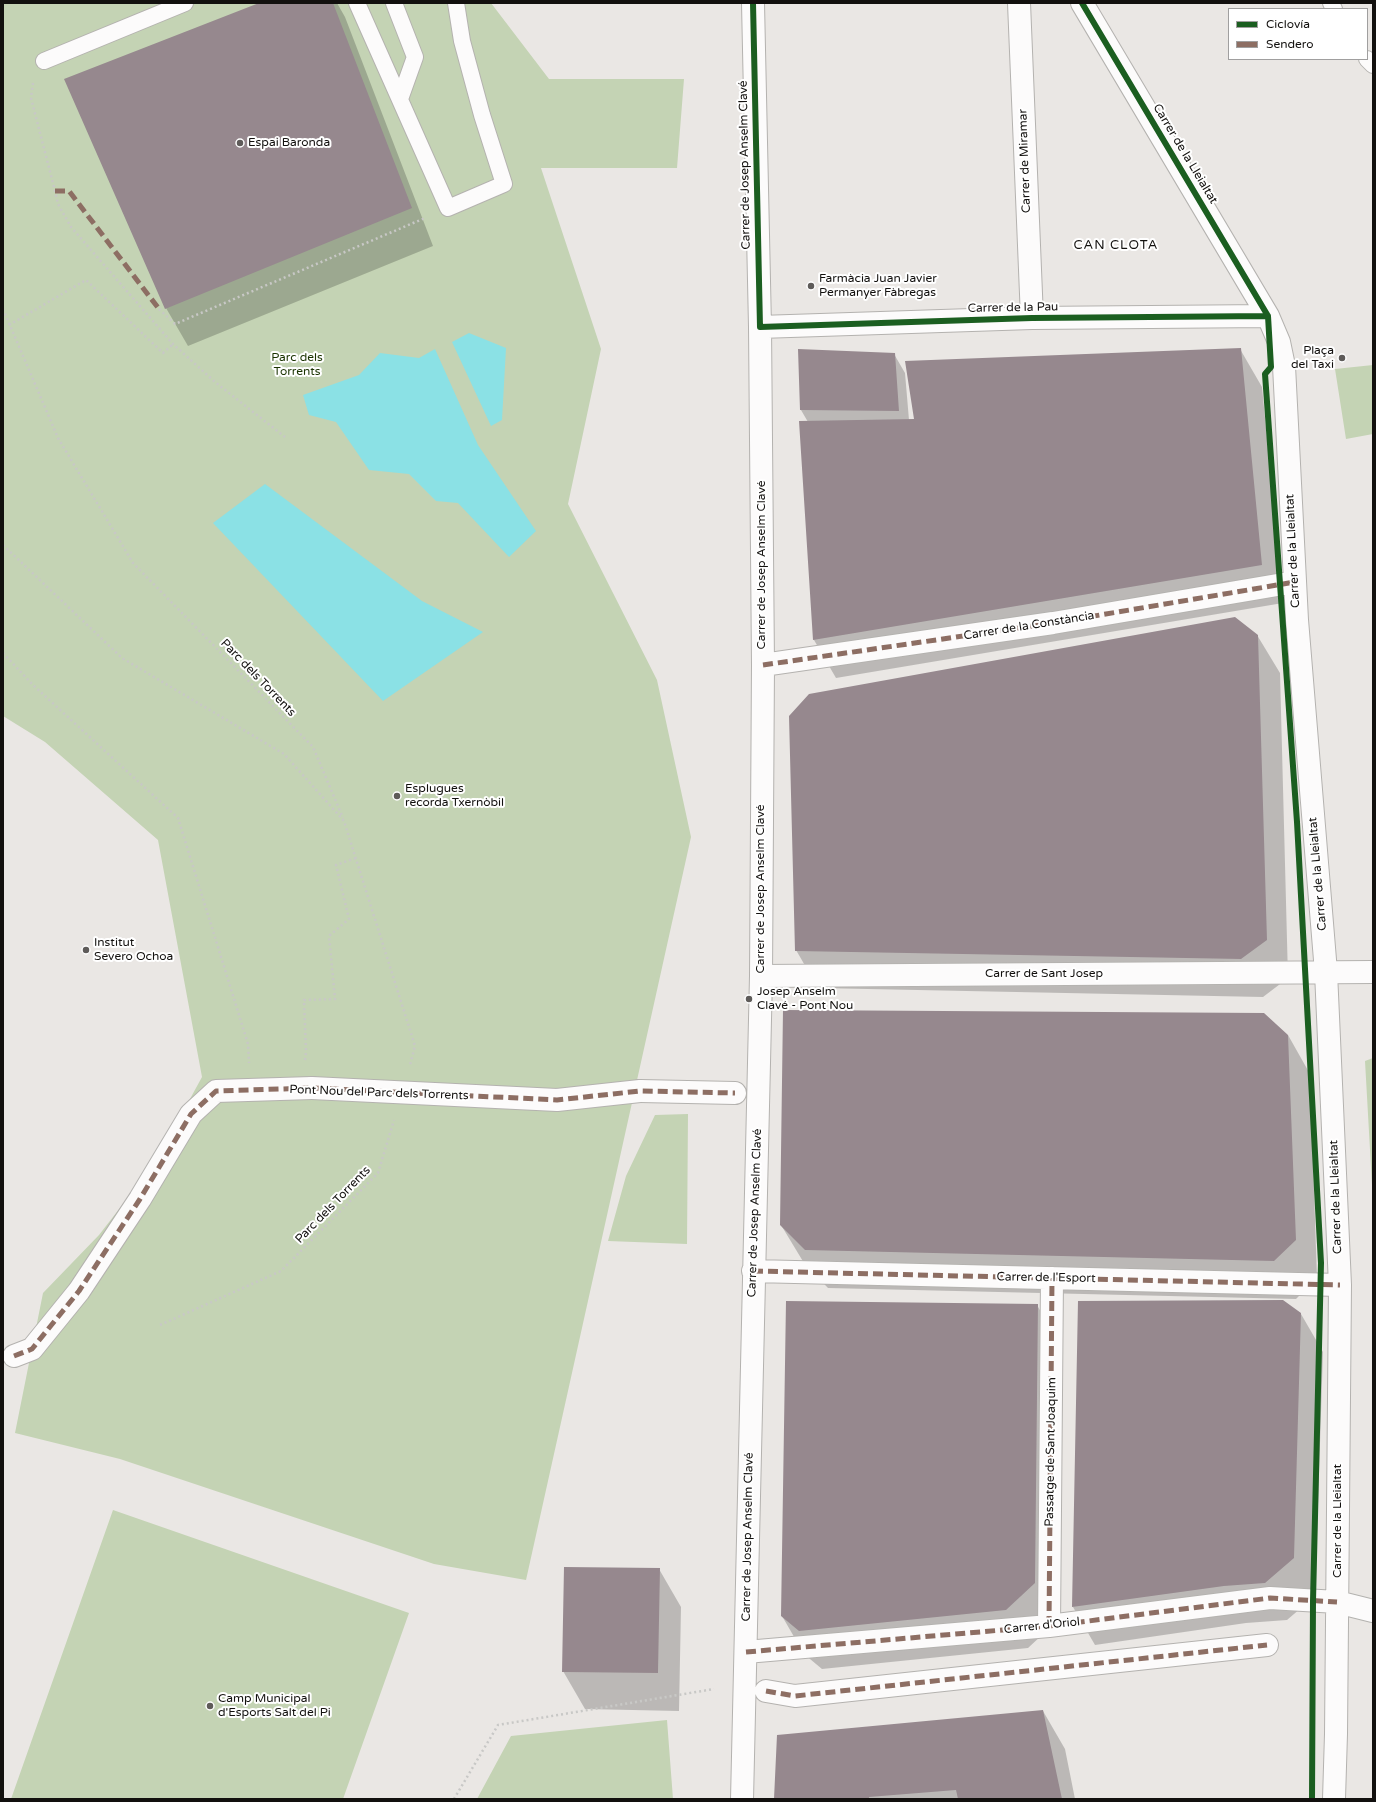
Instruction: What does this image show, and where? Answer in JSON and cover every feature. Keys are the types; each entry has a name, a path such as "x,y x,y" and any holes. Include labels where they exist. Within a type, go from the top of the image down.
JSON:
{"street":[{"name":"Carrer de Josep Anselm Clavé","path":"742,1799 761,976 763,665 760,327 753,3"},
{"name":"Carrer de Miramar","path":"1019,3 1032,318"},
{"name":"Carrer de la Lleialtat","path":"1082,3 1268,316 1279,342 1284,366 1295,582 1326,972 1340,1285 1334,1799"},
{"name":"Carrer de la Pau","path":"760,327 1032,318 1268,316"},
{"name":"Carrer de la Constància","path":"763,665 1053,623 1295,582"},
{"name":"Carrer de Sant Josep","path":"761,976 1373,972"},
{"name":"Pont Nou del Parc dels Torrents","path":"14,1356 32,1349 80,1290 140,1199 191,1114 216,1091 312,1088 557,1100 640,1092 735,1093"},
{"name":"Carrer de l'Esport","path":"753,1271 1340,1285"},
{"name":"Passatge de Sant Joaquim","path":"1049,1626 1052,1278"},
{"name":"Carrer d'Oriol","path":"746,1652 1049,1626 1270,1598 1337,1602 1373,1611"},
{"path":"766,1691 796,1696 1266,1645"}],"lane":[{"path":"44,61 185,3"},
{"path":"357,3 448,208 504,184 482,115 462,41 456,3"},
{"path":"394,3 415,57 400,99"}],"path":[{"path":"44,61 34,78 32,98 58,204 71,227 173,344 215,382 285,438"},
{"path":"159,309 175,324 448,208"},
{"path":"9,326 86,280 163,353 173,344"},
{"path":"3,653 33,685 178,818 248,1044 250,1091"},
{"path":"306,1052 304,1000 335,999 328,936 348,919 336,865 356,858"},
{"path":"454,1799 498,1725 714,1689"}],"green space":[{"name":"Parc dels Torrents","path":"3,3 491,3 549,79 684,79 677,168 541,168 601,349 568,504 657,680 691,837 526,1580 434,1564 120,1459 15,1433 43,1293 99,1235 137,1186 185,1108 202,1077 158,840 45,742 3,716"},
{"path":"1373,365 1373,434 1346,439 1335,369"},
{"path":"1373,1058 1373,1203 1365,1061"},
{"path":"688,1114 687,1244 608,1241 626,1176 655,1115"},
{"name":"Camp Municipal d'Esports Salt del Pi","path":"113,1510 409,1613 343,1799 11,1799"},
{"path":"667,1720 673,1799 477,1799 511,1736"}],"water":[{"path":"469,333 506,348 502,420 491,426 452,342"},
{"path":"435,349 478,445 536,531 509,557 458,503 436,501 409,474 369,470 336,422 309,415 303,395 359,375 380,353 419,358"},
{"path":"265,484 422,601 483,632 383,701 213,523"}],"building":[{"name":"Espai Baronda","path":"259,3 333,3 412,208 165,309 64,79"},
{"path":"1241,348 1262,565 813,640 799,421 914,419 905,361"},
{"path":"798,349 895,353 899,411 800,410"},
{"path":"1235,617 1258,635 1267,940 1241,959 795,951 789,716 809,694"},
{"path":"783,1010 1264,1013 1288,1035 1296,1240 1274,1261 805,1250 780,1225"},
{"path":"1283,1300 1301,1313 1294,1558 1265,1583 1224,1586 1072,1607 1078,1301"},
{"path":"786,1301 1038,1304 1035,1583 1006,1610 799,1631 781,1616"},
{"path":"564,1567 660,1568 658,1673 562,1672"},
{"path":"1043,1710 1062,1799 958,1799 956,1790 869,1797 869,1799 774,1799 777,1735"}],"marked path":[{"path":"55,191 69,191 159,309"},
{"path":"763,665 1053,623 1295,582"},
{"path":"14,1356 32,1349 79,1291 140,1199 191,1114 216,1091 312,1088 557,1100 640,1091 735,1093"},
{"path":"753,1271 1340,1285"},
{"path":"1049,1626 1052,1278"},
{"path":"746,1652 1049,1626 1270,1598 1337,1602"},
{"path":"766,1691 795,1696 1267,1645"}],"cycle path":[{"path":"753,3 760,327 1032,318 1268,316"},
{"path":"1082,3 1268,316 1271,367 1265,374 1297,822 1321,1263 1313,1601 1312,1799"}],"place":[{"name":"Espai Baronda","path":"240,143"},
{"name":"Farmàcia Juan Javier Permanyer Fàbregas","path":"811,286"},
{"name":"Plaça del Taxi","path":"1342,358"},
{"name":"Esplugues recorda Txernòbil","path":"397,796"},
{"name":"Institut Severo Ochoa","path":"86,950"},
{"name":"Josep Anselm Clavé - Pont Nou","path":"749,999"},
{"name":"Camp Municipal d'Esports Salt del Pi","path":"210,1706"}],"district":[{"name":"CAN CLOTA","path":"1116,246"}]}
